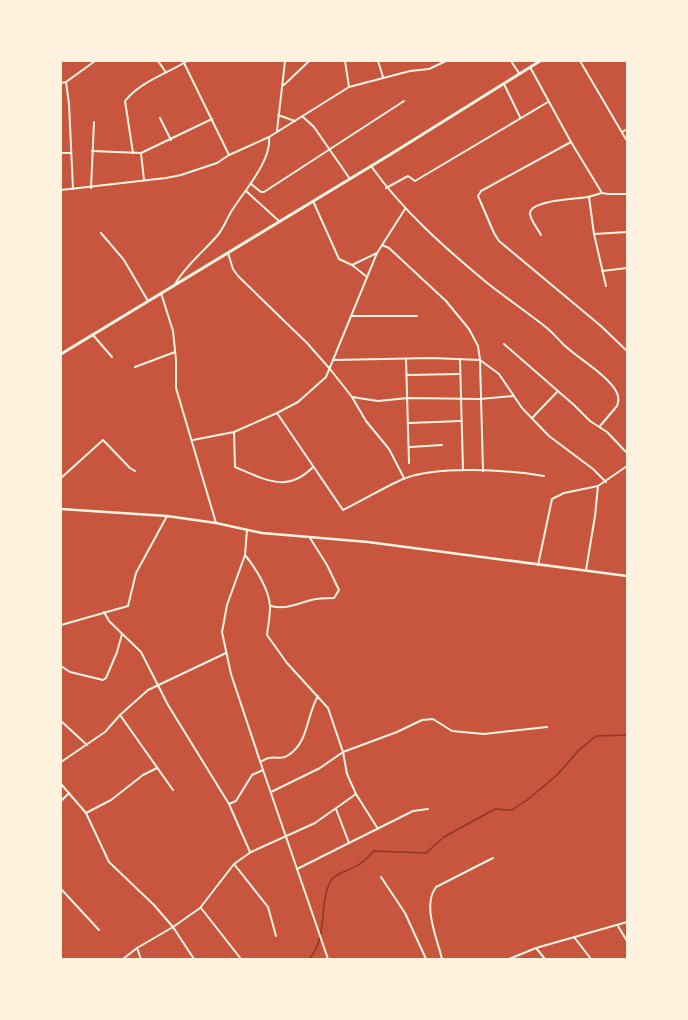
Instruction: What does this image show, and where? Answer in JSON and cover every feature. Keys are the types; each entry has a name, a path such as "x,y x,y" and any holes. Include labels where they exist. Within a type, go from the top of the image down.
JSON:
{"main road":[{"path":"61,354 350,179 540,61"}],"street":[{"path":"61,83 66,82 95,61"},
{"path":"158,61 165,71"},
{"path":"133,153 125,101 130,94 165,71 187,61"},
{"path":"277,131 286,61"},
{"path":"345,61 349,87"},
{"path":"378,61 384,77"},
{"path":"61,190 91,188 181,175 217,163 229,155 269,137 349,87 410,71 429,70 446,61"},
{"path":"511,61 520,74"},
{"path":"580,61 627,141"},
{"path":"283,86 308,62"},
{"path":"184,63 229,155"},
{"path":"530,67 548,102 602,193"},
{"path":"66,82 70,104 73,190"},
{"path":"504,84 520,117"},
{"path":"250,184 261,192 264,192 313,161 329,148 404,101"},
{"path":"386,188 408,176 415,181 520,117 548,102"},
{"path":"278,115 295,121"},
{"path":"302,116 314,127 350,179"},
{"path":"160,118 171,140"},
{"path":"92,151 141,153 171,140 212,119"},
{"path":"91,188 94,122"},
{"path":"622,132 627,129"},
{"path":"175,284 185,269 223,229 231,212 246,191 269,149 269,137"},
{"path":"571,142 481,191 478,196 499,241 601,326 627,351"},
{"path":"61,153 71,153"},
{"path":"141,153 144,180"},
{"path":"371,166 386,188 405,209 486,282 548,329 573,353 603,376 616,391 619,402 600,426"},
{"path":"246,191 279,222"},
{"path":"541,235 530,215 534,207 554,200 589,197 602,193 627,194"},
{"path":"589,197 594,234 606,286"},
{"path":"313,201 339,259 352,265 368,277"},
{"path":"193,440 234,432 277,413 298,402 326,377 377,253 405,209"},
{"path":"594,234 627,232"},
{"path":"101,233 124,260 148,301"},
{"path":"382,245 389,248 446,301 475,337 480,360 483,471"},
{"path":"228,253 233,269 238,276 307,342 352,397 366,421 389,449 404,478"},
{"path":"352,265 377,253"},
{"path":"602,271 627,268"},
{"path":"161,293 173,331 176,360 176,388 193,440 216,523"},
{"path":"351,316 418,316"},
{"path":"93,334 112,357"},
{"path":"504,344 557,392 574,404 590,421 600,426 627,453"},
{"path":"135,367 174,352"},
{"path":"406,359 410,447 409,463"},
{"path":"460,359 463,470"},
{"path":"334,360 480,360 499,374 514,396 549,436 593,469 606,482"},
{"path":"407,375 460,374"},
{"path":"532,418 557,392"},
{"path":"352,397 378,401 408,398 480,399 514,396"},
{"path":"277,413 344,510 404,478 435,472 463,470 520,472 544,476"},
{"path":"409,423 461,421"},
{"path":"234,432 235,466 284,484 296,481 313,467"},
{"path":"61,478 103,440 130,468 135,471"},
{"path":"410,447 442,445"},
{"path":"538,564 552,499 564,492 598,486 606,482 627,466"},
{"path":"624,469 627,472"},
{"path":"586,570 595,516 598,486"},
{"path":"61,509 167,516 216,523 247,530 310,538 368,542 627,576"},
{"path":"61,625 128,606 136,573 167,516"},
{"path":"247,530 245,555 227,605 223,620 222,632 226,653 262,770 328,959"},
{"path":"270,606 280,609 292,607 313,599 334,598 337,594 339,590 336,581 310,538"},
{"path":"245,555 254,566 265,588 270,606 267,635 287,663 328,708 342,752 347,774 356,794 378,829"},
{"path":"104,612 109,621 141,652 168,705 229,804 250,852"},
{"path":"61,666 70,672 103,680 106,678 117,652 122,634"},
{"path":"61,762 105,732 120,715 148,690 226,653"},
{"path":"260,762 269,758 287,757 294,750 304,738 308,720 318,696"},
{"path":"120,715 173,790"},
{"path":"61,720 87,745"},
{"path":"270,792 320,768 342,752 397,732 422,720 432,720 452,731 484,734 547,726"},
{"path":"86,813 111,800 144,776 158,768"},
{"path":"229,804 236,801 252,775 262,770"},
{"path":"61,784 86,813 109,862 173,927 194,959"},
{"path":"61,801 69,793"},
{"path":"123,959 137,948 173,927 200,908 234,864 250,852 315,823 356,794"},
{"path":"336,809 349,843"},
{"path":"297,869 413,811 428,809"},
{"path":"442,959 430,911 431,893 436,887 493,858"},
{"path":"234,864 268,907 276,936"},
{"path":"381,877 405,913 426,959"},
{"path":"61,889 99,930"},
{"path":"200,908 241,959"},
{"path":"509,959 536,948 618,926 627,922"},
{"path":"618,926 627,941"},
{"path":"574,937 591,959"},
{"path":"137,948 141,959"},
{"path":"536,948 545,959"}],"waterway":[{"path":"309,959 319,940 322,929 325,896 328,886 333,878 360,864 374,851 426,853 444,837 495,809 512,810 527,800 557,775 579,750 596,736 627,735"}]}
